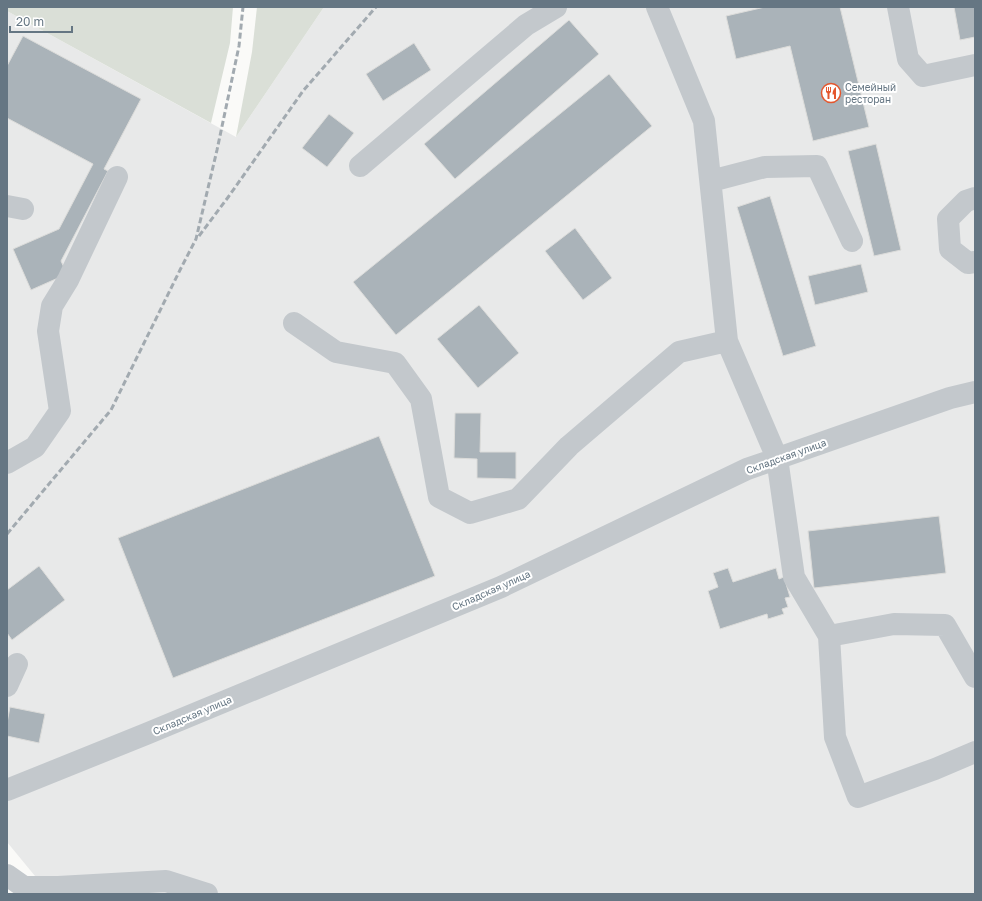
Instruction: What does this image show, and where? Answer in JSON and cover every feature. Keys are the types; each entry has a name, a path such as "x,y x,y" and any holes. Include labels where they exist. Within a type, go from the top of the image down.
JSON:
{"street":[{"path":"360,166 526,25 556,7"},
{"path":"658,7 704,120 727,341 777,458 794,577 829,636 835,737 858,797 935,769 975,752"},
{"path":"898,7 908,59 923,76 975,65"},
{"path":"711,181 764,166 818,166 852,241"},
{"path":"7,463 35,447 60,411 48,330 52,306 68,280 117,177"},
{"path":"975,198 966,201 948,219 950,249 968,263 975,262"},
{"path":"294,323 336,352 394,363 421,399 439,497 470,513 518,499 569,446 679,352 727,341"},
{"name":"Складская улица","path":"7,790 501,587 747,469 950,398 975,392"},
{"path":"829,636 894,624 945,625 975,677"},
{"path":"7,686 17,664"},
{"path":"19,885 62,890 166,881 206,894"}],"shaded area":[{"path":"7,7 233,7 230,43 211,123 7,11"},
{"path":"257,7 324,7 236,137 252,52"},
{"path":"324,7 975,7 975,894 39,894 35,876 7,842 7,11 236,137"}],"building":[{"name":"Семейный ресторан","path":"765,7 840,7 869,127 813,141 790,46 736,59 726,16"},
{"path":"954,7 975,7 975,37 960,40"},
{"path":"569,20 599,54 455,179 424,144"},
{"path":"23,36 141,99 104,169 108,171 61,261 67,274 31,290 13,249 59,229 93,164 7,118 7,66"},
{"path":"414,43 431,70 383,101 366,74"},
{"path":"609,74 652,126 396,335 353,282"},
{"path":"329,114 354,133 327,167 302,148"},
{"path":"876,144 901,250 874,256 848,151"},
{"path":"770,196 816,346 783,356 737,207"},
{"path":"575,228 612,278 583,300 545,251"},
{"path":"861,264 868,292 815,305 808,276"},
{"path":"479,305 519,353 478,388 437,339"},
{"path":"455,413 481,413 480,452 516,452 516,479 477,478 477,459 454,458"},
{"path":"379,436 435,576 173,678 118,538"},
{"path":"939,516 946,573 814,588 808,531"},
{"path":"39,566 65,600 12,640 7,633 7,590"},
{"path":"728,568 733,582 776,568 779,579 784,577 790,597 785,598 788,607 782,609 784,614 768,619 767,614 720,629 708,591 718,587 713,573"},
{"path":"10,707 45,714 39,743 7,736 7,723"}],"railway":[{"path":"7,534 111,410 196,239 239,46 243,7"},
{"path":"199,236 303,91 376,7"}],"place":[{"name":"Семейный ресторан","path":"831,93"}]}
